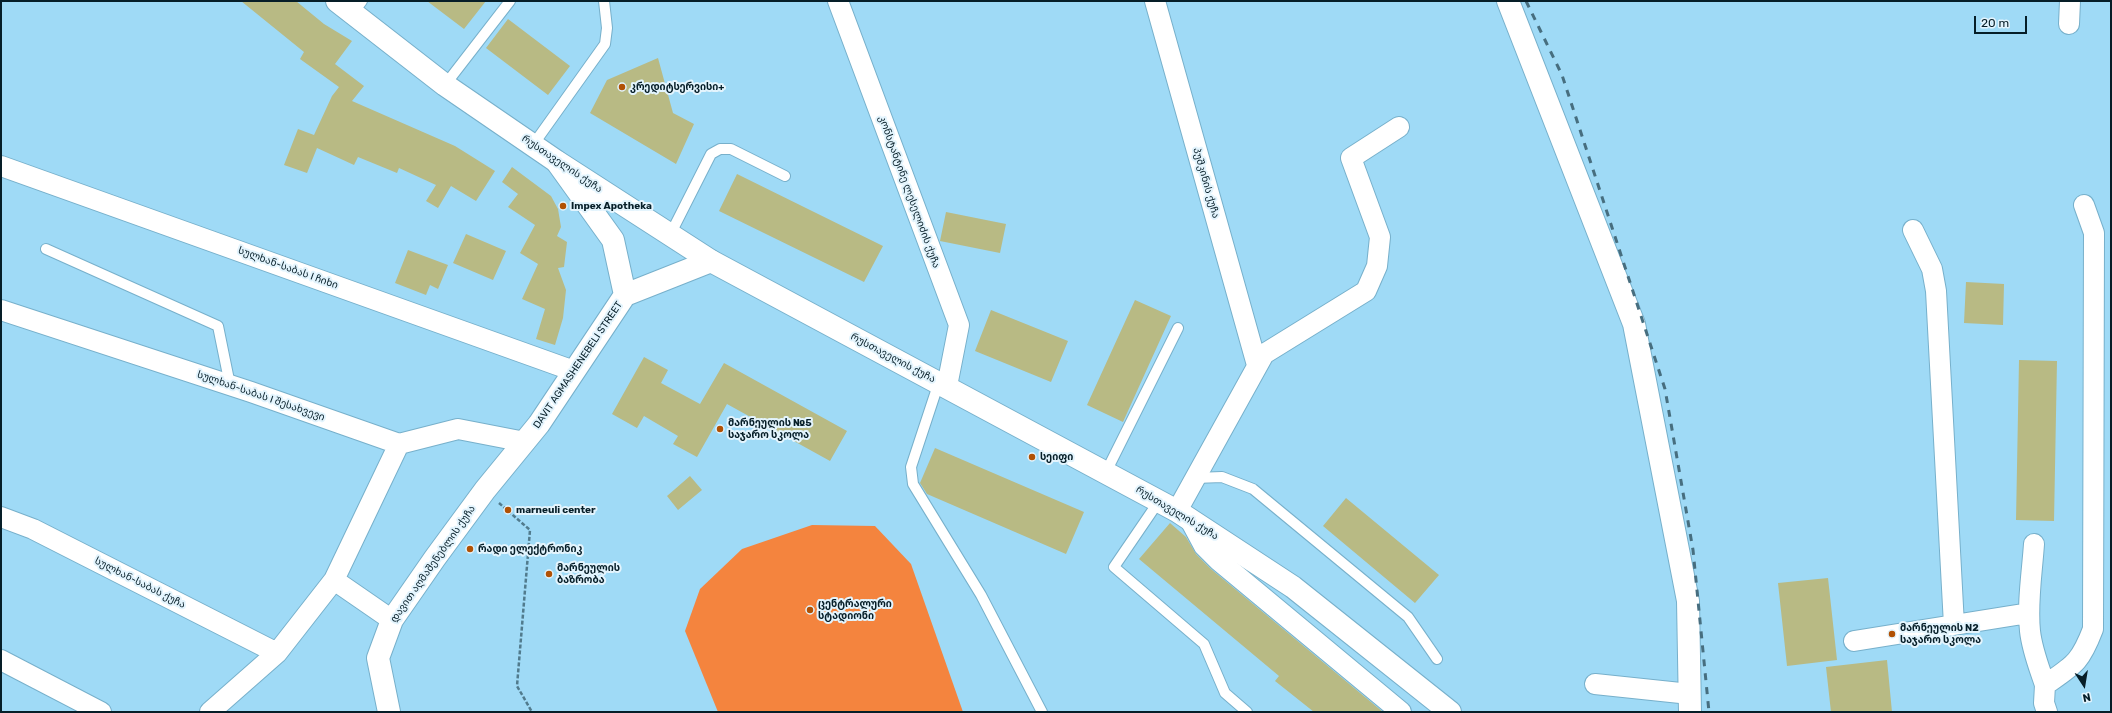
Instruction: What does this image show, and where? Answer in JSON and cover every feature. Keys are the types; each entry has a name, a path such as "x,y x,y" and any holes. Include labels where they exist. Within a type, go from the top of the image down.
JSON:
{"street":[{"name":"კონსტანტინე ლესელიძის ქუჩა","path":"838,1 959,325 943,384"},
{"name":"პუშკინის ქუჩა","path":"1155,1 1257,365"},
{"path":"1508,1 1634,324 1688,601 1690,703 1595,684"},
{"path":"2069,24 2070,1"},
{"name":"რუსთაველის ქუჩა","path":"350,5 445,85 533,145 711,261 943,384 1175,510 1293,587 1450,712"},
{"path":"1399,127 1351,158 1380,237 1377,266 1366,291 1264,354 1195,478 1175,510 1204,546 1218,560 1401,712"},
{"path":"556,160 613,240 625,295"},
{"name":"სულხან-საბას I ჩიხი","path":"1,166 574,371"},
{"path":"2045,685 2074,665 2085,650 2093,629 2094,233 2084,205"},
{"path":"1913,230 1932,268 1936,290 1954,625"},
{"name":"DAVIT AGMASHENEBELI STREET","path":"503,470 525,442 625,295 711,261"},
{"name":"სულხან-საბას I შესახვევი","path":"1,310 230,385 399,444"},
{"path":"210,712 277,653 334,580 399,444 458,429 525,442"},
{"name":"დავით აღმაშენებლის ქუჩა","path":"389,712 378,658 392,620 485,490 503,470"},
{"name":"სულხან-საბას ქუჩა","path":"1,517 33,529 277,653"},
{"path":"2034,544 2029,613 2035,656 2045,685 2044,703 2047,712"},
{"path":"334,580 392,620"},
{"path":"1854,641 2029,613"},
{"path":"1,660 101,712"}],"lane":[{"path":"445,85 510,1"},
{"path":"533,145 605,44 607,28 604,1"},
{"path":"670,235 711,154 720,149 731,149 785,176"},
{"path":"46,248 218,326 230,385"},
{"path":"1106,472 1178,328"},
{"path":"943,384 911,467 913,484 981,596 1042,712"},
{"path":"1195,478 1222,477 1253,489 1408,617 1436,659"},
{"path":"1175,510 1114,567 1204,644 1225,694 1247,712"}],"path":[{"path":"485,490 530,530 517,686 532,712"}],"shaded area":[{"name":"ცენტრალური სტადიონი","path":"812,525 875,526 911,564 963,712 718,712 685,631 700,589 742,549"}],"building":[{"path":"241,1 296,1 324,24 352,41 335,64 364,86 352,101 455,146 495,171 476,201 451,186 438,208 426,201 436,185 399,168 397,173 358,157 354,165 317,148 307,173 284,165 298,129 314,135 332,96 339,87 300,59 304,52"},
{"path":"427,1 486,1 464,29"},
{"path":"508,19 570,66 548,95 486,48"},
{"path":"658,58 673,113 694,124 676,164 590,113 607,80"},
{"path":"512,167 551,196 558,209 561,227 557,236 567,242 564,267 558,268 566,290 563,318 555,345 536,339 545,309 522,299 538,264 520,253 535,225 508,207 518,194 502,182"},
{"path":"737,174 883,246 864,282 719,211"},
{"path":"946,212 1006,224 1000,253 940,241"},
{"path":"466,234 506,251 493,280 453,263"},
{"path":"408,250 448,265 438,289 430,285 426,295 395,283"},
{"path":"1966,282 2004,284 2003,325 1964,323"},
{"path":"1135,300 1171,316 1123,422 1087,405"},
{"path":"991,310 1068,341 1051,382 975,351"},
{"path":"644,357 668,370 661,383 700,404 724,363 847,431 830,461 727,404 697,457 673,444 678,436 644,416 637,428 612,414"},
{"path":"2019,360 2057,361 2054,521 2016,520"},
{"path":"935,448 1084,512 1066,554 927,494 920,483"},
{"path":"690,476 702,490 678,510 667,496"},
{"path":"1346,498 1439,575 1415,603 1323,526"},
{"path":"1170,523 1186,537 1196,554 1211,569 1383,712 1314,712 1275,681 1279,676 1139,559"},
{"path":"1828,578 1837,660 1787,666 1778,583"},
{"path":"1887,660 1892,712 1831,712 1826,667"}],"railway":[{"path":"1526,1 1562,75 1665,389 1693,550 1709,712"}],"place":[{"name":"კრედიტსერვისი+","path":"622,87"},
{"name":"Impex Apotheka","path":"563,206"},
{"name":"მარნეულის №5 საჯარო სკოლა","path":"720,429"},
{"name":"სეიფი","path":"1032,457"},
{"name":"marneuli center","path":"508,510"},
{"name":"რადი ელექტრონიკ","path":"470,549"},
{"name":"მარნეულის ბაზრობა","path":"549,574"},
{"name":"ცენტრალური სტადიონი","path":"810,610"},
{"name":"მარნეულის N2 საჯარო სკოლა","path":"1892,634"}]}
